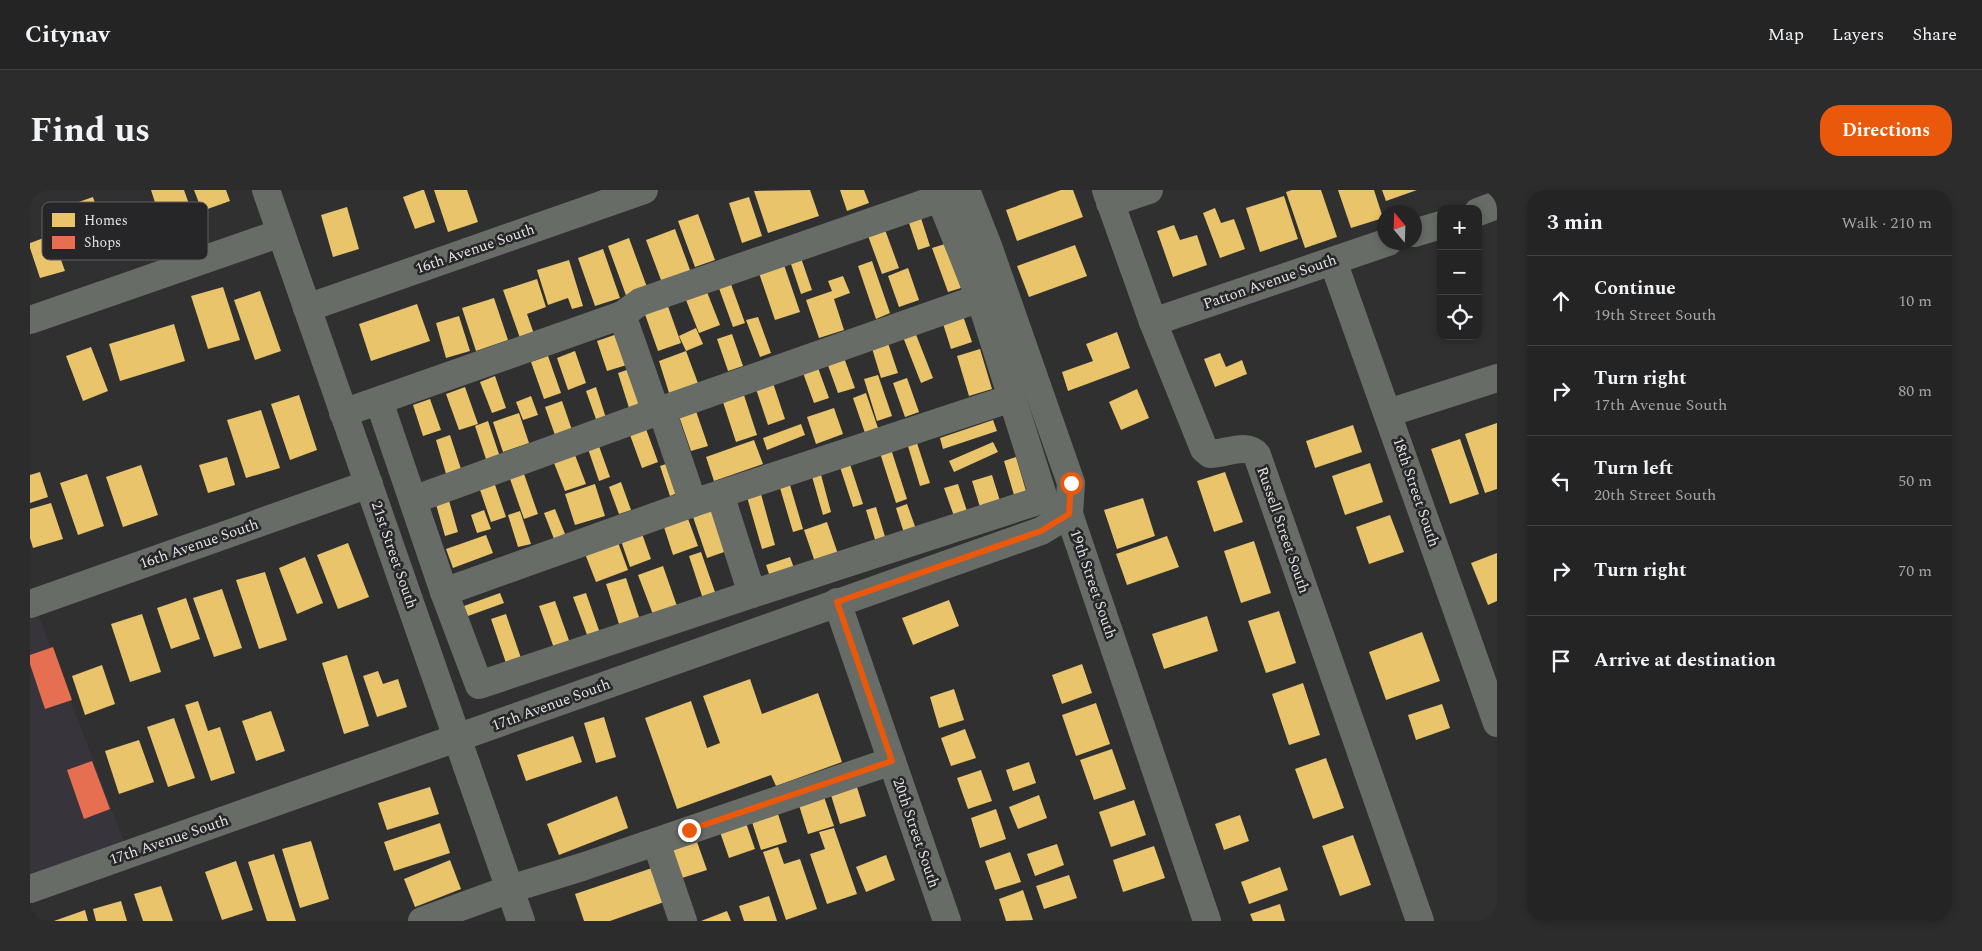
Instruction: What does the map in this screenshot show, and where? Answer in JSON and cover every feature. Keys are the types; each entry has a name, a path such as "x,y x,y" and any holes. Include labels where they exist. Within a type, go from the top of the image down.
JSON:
{"street":[{"name":"21st Street South","path":"266,190 522,921"},
{"name":"16th Avenue South","path":"307,308 644,190"},
{"name":"19th Street South","path":"966,190 988,246 1071,483 1069,514 1207,921"},
{"path":"1108,197 1150,190"},
{"name":"Russell Street South","path":"1108,197 1153,322 1204,449 1210,454 1248,449 1254,451 1258,456 1420,921"},
{"path":"343,413 622,315 640,302 940,198 980,298 1044,499 479,685 444,592 378,401"},
{"path":"1482,211 1497,205"},
{"path":"1422,230 1437,225"},
{"path":"208,258 281,233"},
{"name":"Patton Avenue South","path":"1153,322 1377,246"},
{"path":"30,320 203,260"},
{"name":"18th Street South","path":"1333,261 1497,723"},
{"path":"413,500 980,298"},
{"path":"622,315 693,502"},
{"path":"1388,413 1497,378"},
{"path":"444,592 693,502 1012,398"},
{"name":"16th Avenue South","path":"30,604 369,484"},
{"path":"720,494 752,594"},
{"name":"17th Avenue South","path":"30,889 1041,531 1069,514"},
{"name":"20th Street South","path":"837,602 892,761 940,919"},
{"path":"422,921 510,889 656,842 892,761"},
{"path":"656,842 683,921"}],"shaded area":[{"path":"38,614 124,842 30,875 30,617"}],"building: Homes":[{"path":"151,190 184,190 188,202 155,202"},
{"path":"194,190 226,190 230,201 208,209 208,202 199,202"},
{"path":"424,190 435,222 415,229 403,197"},
{"path":"434,190 467,190 478,222 448,232"},
{"path":"810,190 819,216 768,233 754,191"},
{"path":"840,190 864,190 869,203 847,211"},
{"path":"1061,190 1073,190 1083,217 1017,241 1006,210"},
{"path":"1292,190 1321,190 1337,237 1305,248 1286,192"},
{"path":"1338,190 1374,190 1379,205 1377,205 1377,220 1351,228"},
{"path":"1382,190 1417,190 1386,201"},
{"path":"1284,196 1298,239 1260,252 1246,208"},
{"path":"93,197 95,202 78,202"},
{"path":"749,197 762,236 742,243 729,203"},
{"path":"347,207 359,249 333,257 321,215"},
{"path":"1215,208 1221,223 1234,219 1245,249 1220,258 1203,213"},
{"path":"919,212 930,246 918,250 907,217"},
{"path":"698,214 715,260 695,267 678,221"},
{"path":"1174,225 1180,240 1197,235 1207,265 1173,277 1157,231"},
{"path":"884,227 899,268 882,274 867,233"},
{"path":"675,229 693,278 664,288 646,240"},
{"path":"629,238 648,290 627,298 608,246"},
{"path":"42,239 42,260 61,260 65,271 40,278 30,243"},
{"path":"945,244 961,288 948,292 932,248"},
{"path":"1075,245 1087,276 1029,297 1017,266"},
{"path":"603,249 620,298 595,306 578,258"},
{"path":"801,258 812,290 801,294 790,261"},
{"path":"569,260 583,306 572,309 568,298 548,305 537,270"},
{"path":"872,261 890,313 876,319 858,266"},
{"path":"783,262 800,312 775,320 758,270"},
{"path":"908,268 919,300 899,307 888,276"},
{"path":"728,276 745,323 733,327 716,280"},
{"path":"843,276 850,293 834,299 844,330 819,338 806,300 832,291 828,281"},
{"path":"537,279 546,307 527,314 534,334 520,338 503,290"},
{"path":"223,287 240,340 208,349 191,296"},
{"path":"260,291 281,351 255,360 234,300"},
{"path":"707,292 720,325 699,333 686,300"},
{"path":"494,298 508,340 476,351 462,308"},
{"path":"665,298 681,343 658,351 642,306"},
{"path":"417,304 430,341 371,361 359,324"},
{"path":"960,307 972,342 951,349 940,314"},
{"path":"459,316 470,351 446,358 436,323"},
{"path":"758,317 771,353 760,357 746,320"},
{"path":"174,324 185,361 120,381 109,344"},
{"path":"696,328 703,344 686,351 679,336"},
{"path":"915,332 933,378 921,383 903,337"},
{"path":"1117,332 1130,368 1068,391 1062,372 1093,361 1086,344"},
{"path":"620,333 630,364 607,371 597,341"},
{"path":"732,334 743,366 728,371 717,339"},
{"path":"887,340 898,373 881,378 871,345"},
{"path":"91,347 108,391 83,401 66,356"},
{"path":"980,349 992,389 969,396 957,356"},
{"path":"575,351 586,383 568,390 557,358"},
{"path":"686,351 699,386 670,396 659,361"},
{"path":"1220,353 1226,367 1242,360 1247,374 1215,387 1204,359"},
{"path":"843,355 855,388 838,393 826,360"},
{"path":"548,356 561,393 544,399 531,362"},
{"path":"817,365 829,398 814,403 802,370"},
{"path":"638,366 651,404 630,411 618,373"},
{"path":"878,375 892,416 877,421 864,379"},
{"path":"495,376 506,408 492,413 480,382"},
{"path":"771,377 785,419 768,425 754,383"},
{"path":"907,378 919,412 905,417 893,383"},
{"path":"465,387 478,424 459,430 446,394"},
{"path":"596,387 606,418 597,422 586,391"},
{"path":"742,389 757,435 736,442 721,396"},
{"path":"1137,389 1149,418 1121,430 1109,402"},
{"path":"866,393 878,428 865,433 853,398"},
{"path":"299,395 317,450 290,460 271,404"},
{"path":"531,396 538,415 523,420 516,402"},
{"path":"430,399 441,430 423,436 413,405"},
{"path":"562,401 572,430 555,435 545,407"},
{"path":"834,408 843,434 816,444 807,417"},
{"path":"261,410 280,468 246,478 227,420"},
{"path":"696,411 708,446 691,451 679,416"},
{"path":"519,413 529,443 503,452 493,422"},
{"path":"993,420 997,431 943,449 940,438"},
{"path":"488,421 500,457 487,462 475,426"},
{"path":"1497,423 1497,489 1485,493 1465,434"},
{"path":"801,424 805,435 767,450 763,438"},
{"path":"1353,425 1362,452 1315,468 1306,441"},
{"path":"646,429 658,462 642,468 630,435"},
{"path":"450,435 462,472 447,477 436,440"},
{"path":"1460,439 1479,494 1450,504 1431,449"},
{"path":"754,440 763,464 714,481 706,457"},
{"path":"916,440 930,483 920,486 907,443"},
{"path":"993,442 998,452 954,472 949,461"},
{"path":"599,446 610,477 599,481 588,449"},
{"path":"891,449 907,499 896,503 880,453"},
{"path":"575,455 586,484 565,491 554,463"},
{"path":"227,457 235,485 208,493 199,465"},
{"path":"1016,457 1026,491 1014,495 1004,461"},
{"path":"849,461 863,504 853,507 839,464"},
{"path":"672,462 682,491 670,496 660,466"},
{"path":"1370,463 1383,502 1345,515 1332,476"},
{"path":"141,465 158,515 123,527 106,477"},
{"path":"523,471 538,514 524,519 509,476"},
{"path":"820,471 831,512 823,515 811,473"},
{"path":"40,472 48,497 30,503 30,475"},
{"path":"1225,472 1243,522 1214,532 1197,481"},
{"path":"87,474 104,526 78,535 60,483"},
{"path":"992,475 1000,501 980,507 972,481"},
{"path":"493,479 506,517 491,522 478,484"},
{"path":"621,482 631,510 619,514 609,487"},
{"path":"595,484 605,516 575,525 565,494"},
{"path":"958,484 967,511 954,516 944,488"},
{"path":"790,485 803,529 793,532 780,488"},
{"path":"761,494 775,545 762,549 747,497"},
{"path":"448,497 458,532 445,536 435,501"},
{"path":"1143,498 1155,536 1117,549 1104,510"},
{"path":"51,503 63,539 33,548 30,538 30,509"},
{"path":"711,504 727,551 707,558 691,511"},
{"path":"907,504 916,529 904,533 896,508"},
{"path":"876,507 887,543 877,546 866,510"},
{"path":"555,509 565,534 554,539 544,513"},
{"path":"484,510 491,529 477,533 471,515"},
{"path":"520,511 531,544 518,547 508,515"},
{"path":"1390,515 1404,552 1369,564 1356,527"},
{"path":"687,516 698,546 673,555 663,524"},
{"path":"827,522 839,557 816,565 804,530"},
{"path":"640,528 651,559 630,567 619,535"},
{"path":"615,534 628,570 596,582 582,546"},
{"path":"486,535 493,553 453,568 446,549"},
{"path":"1167,536 1179,567 1127,585 1116,554"},
{"path":"1254,541 1271,593 1241,603 1224,551"},
{"path":"348,543 369,597 338,609 317,555"},
{"path":"701,552 716,595 703,599 689,556"},
{"path":"1497,553 1497,601 1488,605 1471,563"},
{"path":"305,557 323,603 297,614 279,568"},
{"path":"790,557 795,571 771,580 766,565"},
{"path":"663,566 678,609 654,617 638,575"},
{"path":"265,572 287,640 259,649 236,580"},
{"path":"626,578 641,623 621,630 606,584"},
{"path":"222,589 242,648 214,657 193,598"},
{"path":"500,593 504,603 468,616 464,606"},
{"path":"586,593 601,636 589,640 573,597"},
{"path":"186,598 200,639 171,649 157,608"},
{"path":"949,600 959,626 913,645 902,618"},
{"path":"555,601 571,646 555,651 539,606"},
{"path":"1279,611 1296,663 1266,673 1248,621"},
{"path":"142,614 161,672 130,682 111,624"},
{"path":"506,614 522,661 507,666 491,619"},
{"path":"1207,616 1218,651 1164,669 1152,634"},
{"path":"1422,632 1440,681 1386,700 1369,652"},
{"path":"347,655 369,726 344,734 322,663"},
{"path":"1082,664 1092,693 1062,704 1052,675"},
{"path":"102,665 115,704 85,715 72,676"},
{"path":"378,671 383,684 398,679 407,707 377,717 363,676"},
{"path":"750,679 762,714 818,693 842,762 776,786 771,775 677,809 645,718 691,701 707,748 720,743 703,696"},
{"path":"1303,683 1320,735 1289,745 1272,694"},
{"path":"954,689 964,720 939,728 930,697"},
{"path":"198,701 208,731 220,727 235,773 211,781 185,705"},
{"path":"1096,703 1110,744 1076,756 1062,715"},
{"path":"1442,704 1450,728 1416,740 1408,715"},
{"path":"271,711 285,751 256,761 242,721"},
{"path":"604,717 616,757 596,763 584,723"},
{"path":"174,718 195,778 168,787 147,727"},
{"path":"965,729 976,758 951,766 941,738"},
{"path":"573,736 582,762 526,781 517,755"},
{"path":"139,740 154,782 119,794 105,751"},
{"path":"1112,749 1126,789 1094,800 1080,760"},
{"path":"1326,758 1344,808 1313,819 1295,769"},
{"path":"1029,762 1036,783 1013,791 1006,770"},
{"path":"981,770 992,801 968,809 957,778"},
{"path":"856,784 866,816 840,824 830,792"},
{"path":"430,787 439,814 387,830 378,803"},
{"path":"823,794 834,826 808,834 798,802"},
{"path":"1039,795 1047,818 1018,829 1009,807"},
{"path":"617,796 628,828 559,855 547,824"},
{"path":"1134,800 1146,835 1111,847 1099,812"},
{"path":"996,809 1006,839 980,848 971,818"},
{"path":"777,811 787,842 761,850 751,819"},
{"path":"1240,815 1249,841 1224,850 1215,824"},
{"path":"440,823 450,853 394,871 384,842"},
{"path":"746,823 755,849 729,858 720,832"},
{"path":"834,828 857,894 827,904 810,854 825,849 819,832"},
{"path":"1353,835 1371,885 1340,896 1322,846"},
{"path":"696,839 707,870 682,878 672,848"},
{"path":"311,841 329,899 300,908 282,849"},
{"path":"1057,844 1064,865 1035,876 1027,854"},
{"path":"1154,846 1165,878 1123,892 1113,860"},
{"path":"778,847 784,864 800,859 817,909 786,920 763,852"},
{"path":"1010,852 1021,882 995,890 985,861"},
{"path":"274,854 296,921 267,921 248,862"},
{"path":"886,855 895,880 866,892 856,867"},
{"path":"450,860 461,889 415,907 404,879"},
{"path":"236,861 253,910 222,920 205,872"},
{"path":"1280,867 1288,890 1249,904 1241,882"},
{"path":"652,868 664,902 610,921 584,921 575,894"},
{"path":"1069,875 1077,898 1044,909 1036,886"},
{"path":"161,886 173,921 143,921 134,894"},
{"path":"1023,890 1033,920 1006,921 999,899"},
{"path":"769,896 777,921 744,921 739,906"},
{"path":"121,901 127,921 96,921 93,909"},
{"path":"1280,904 1285,921 1253,921 1250,914"},
{"path":"85,910 88,921 54,921"},
{"path":"727,911 731,921 701,921"}],"building: Shops":[{"path":"53,647 72,700 45,709 30,664 30,655"},
{"path":"92,761 110,809 84,819 67,770"}],"route":[{"path":"689,830 892,761 837,602 1041,531 1069,514 1071,483"}]}
